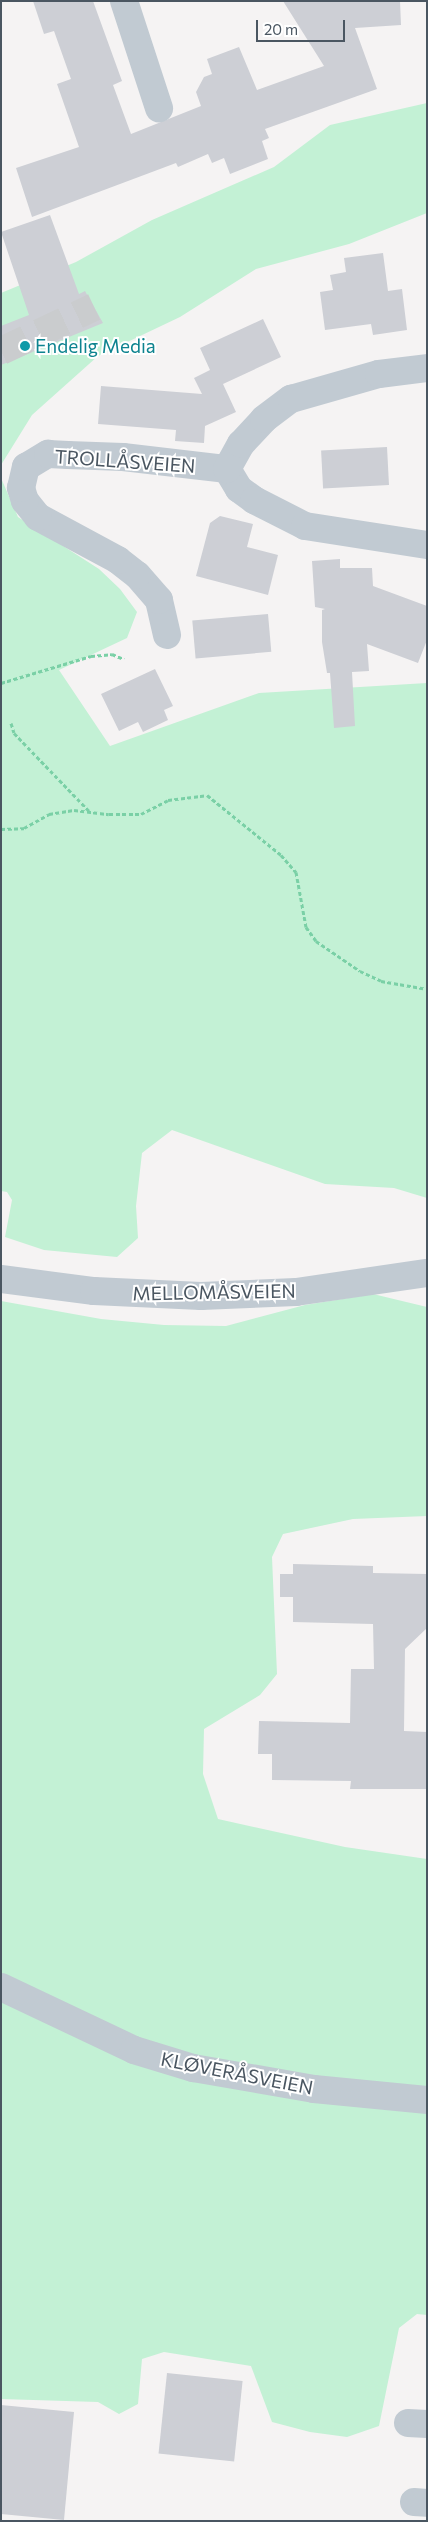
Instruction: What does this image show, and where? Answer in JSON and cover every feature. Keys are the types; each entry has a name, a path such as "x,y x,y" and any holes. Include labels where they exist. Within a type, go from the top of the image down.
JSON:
{"street":[{"path":"124,1 159,108"},
{"path":"427,368 378,374 291,398 264,419 241,444 227,469 239,489 254,500 305,526 427,545"},
{"name":"TROLLÅSVEIEN","path":"167,635 159,600 137,575 118,560 38,517 25,500 22,476 26,467 48,454 123,457 227,469"},
{"name":"MELLOMÅSVEIEN","path":"1,1279 94,1291 202,1296 296,1292 427,1273"},
{"name":"KLØVERÅSVEIEN","path":"1,1987 134,2050 193,2068 305,2088 427,2100"}],"path":[{"path":"1,682 91,656 112,654 124,659"},
{"path":"11,723 14,734 89,812"},
{"path":"1,829 24,828 49,814 74,810 141,814 168,800 207,795 281,855 296,872 306,927 316,941 360,971 381,981 427,989"}],"green space":[{"path":"427,103 427,213 349,244 256,269 180,317 98,356 32,415 1,465 1,293 76,262 152,220 274,167 330,125"},
{"path":"1,478 18,517 99,569 120,589 137,612 127,638 59,670 110,746 259,693 427,683 427,1198 394,1188 325,1184 172,1130 142,1153 136,1206 138,1238 117,1257 44,1250 5,1237 12,1200 7,1192 1,1191"},
{"path":"373,1294 427,1307 427,1516 353,1519 283,1534 272,1557 277,1674 260,1695 204,1729 203,1774 218,1819 345,1847 427,1859 427,2315 417,2314 399,2328 379,2426 347,2437 310,2432 272,2422 251,2366 164,2352 142,2359 138,2404 119,2414 98,2402 1,2399 1,1301 101,1319 164,1325 226,1326 305,1305"}],"building":[{"path":"33,1 93,1 122,81 113,85 131,134 201,106 196,92 204,77 212,74 207,59 239,47 257,90 324,66 283,1 400,1 401,25 355,28 377,89 265,129 269,138 262,141 268,159 230,174 224,158 212,163 208,154 178,167 176,163 32,217 16,168 79,147 57,84 71,79 54,31 44,34"},
{"path":"50,215 79,294 85,291 103,323 1,365 1,326 29,315 1,232"},
{"path":"383,253 388,291 402,289 407,330 373,335 371,324 325,330 320,292 333,290 330,275 346,272 344,258"},
{"path":"263,319 281,357 223,384 236,412 205,426 204,443 175,441 176,430 98,424 101,386 202,394 194,378 210,370 200,348"},
{"path":"387,447 389,485 323,488 321,450"},
{"path":"220,516 253,524 247,547 278,555 268,595 196,576 210,523"},
{"path":"340,559 340,568 372,568 373,586 427,606 427,640 418,663 367,644 369,671 352,672 355,726 334,728 330,673 327,673 322,642 322,610 325,609 315,607 312,561"},
{"path":"268,614 271,652 196,658 192,621"},
{"path":"155,669 173,706 164,710 168,720 143,732 138,722 119,731 101,694"},
{"path":"293,1564 373,1566 373,1573 427,1574 427,1628 405,1649 404,1731 427,1732 427,1789 350,1789 351,1781 272,1780 272,1754 258,1754 259,1721 350,1723 351,1669 374,1669 373,1624 293,1622 293,1597 280,1597 280,1574 293,1574"},
{"path":"167,2373 243,2381 234,2462 159,2454"},
{"path":"1,2405 74,2412 64,2520 1,2514"}],"tunnel":[{"path":"1,351 94,307"}],"place":[{"name":"Endelig Media","path":"25,346"}]}
